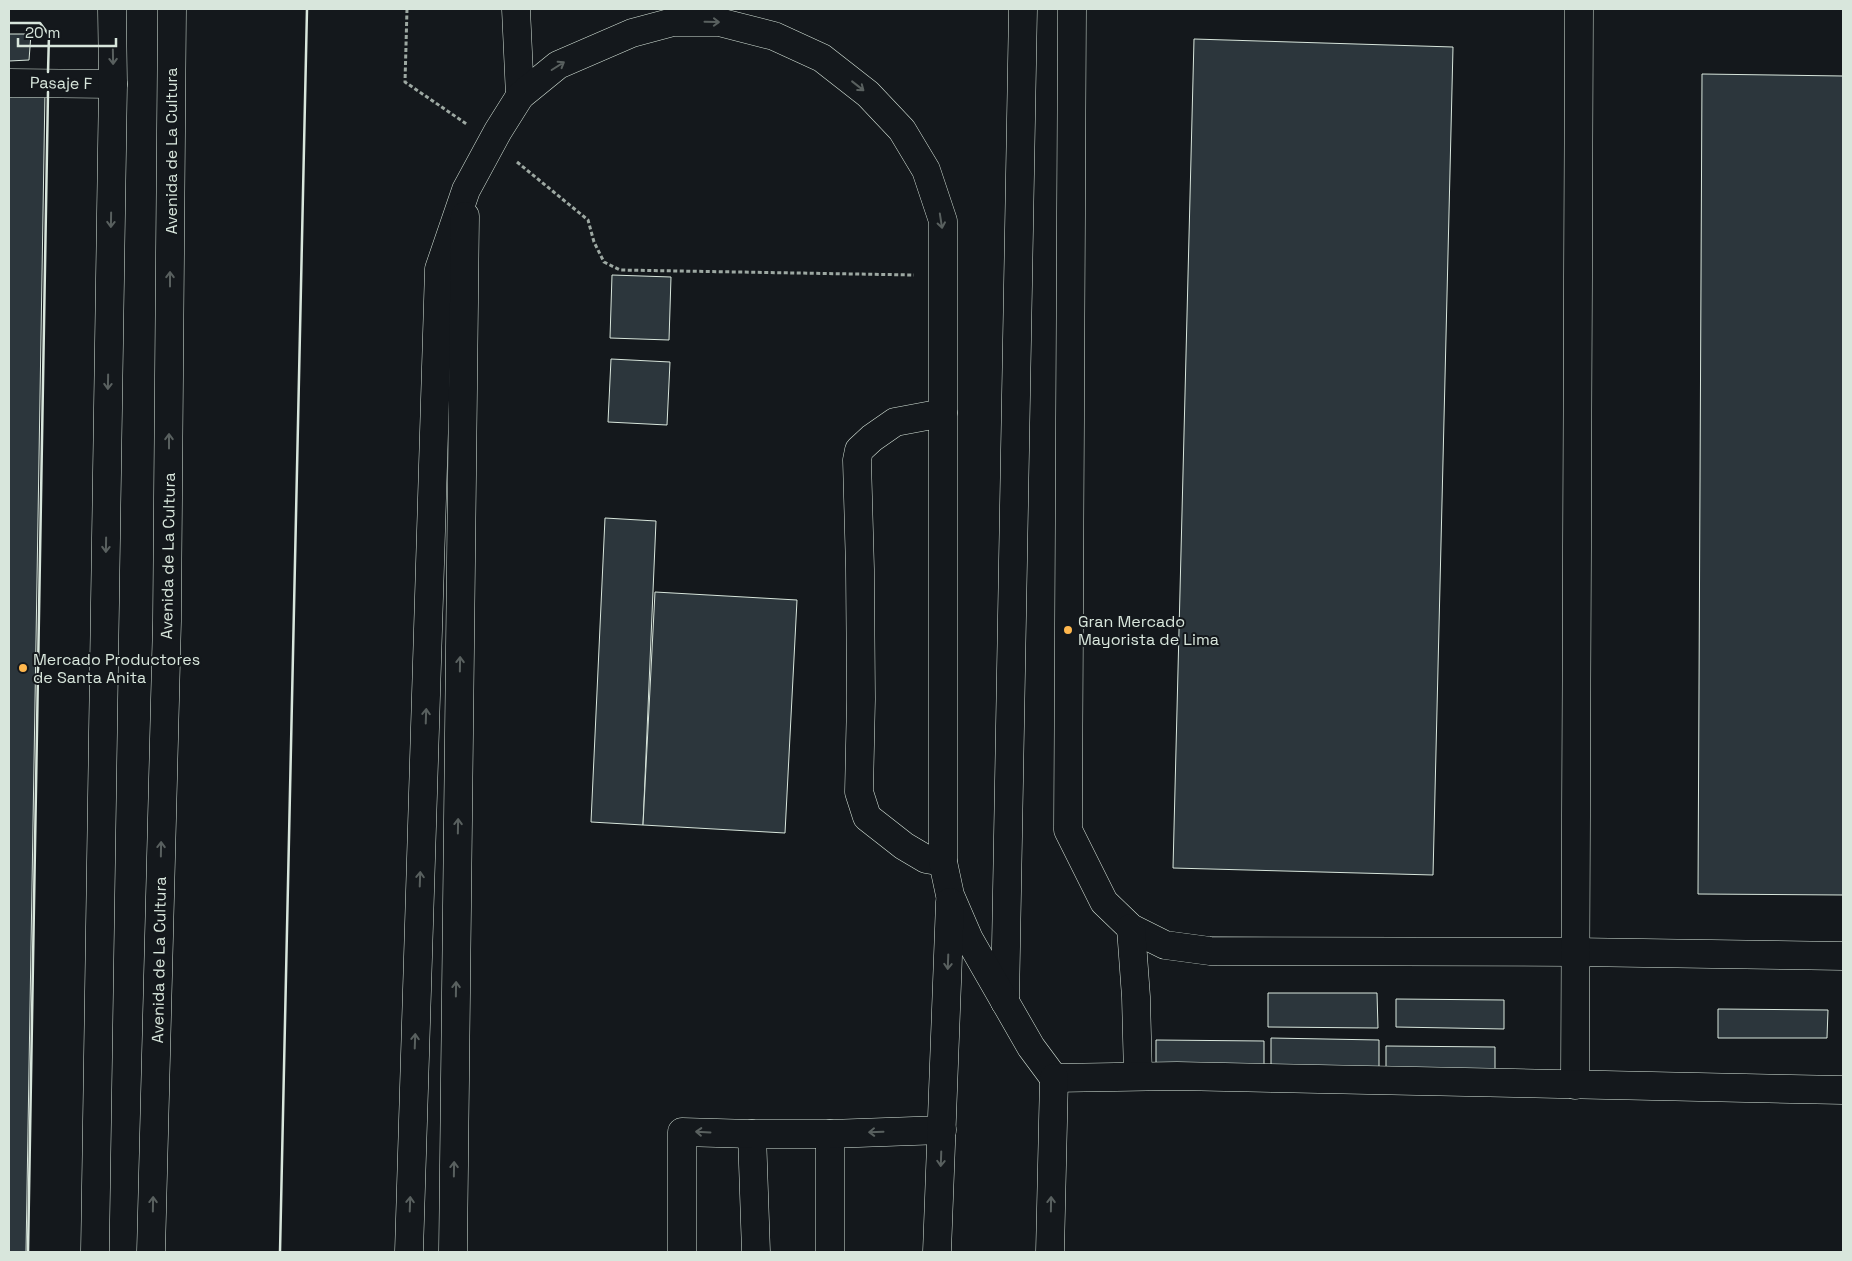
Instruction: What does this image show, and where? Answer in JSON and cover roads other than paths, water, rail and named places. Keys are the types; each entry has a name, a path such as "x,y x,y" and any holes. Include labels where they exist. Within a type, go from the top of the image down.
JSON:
{"main road":[{"path":"94,1252 113,84 112,9"},
{"name":"Avenida de La Cultura","path":"151,1252 167,621 172,9"},
{"path":"516,9 520,96"},
{"path":"1005,1004 1023,9"},
{"path":"1072,9 1068,830 1104,902 1131,928 1165,945 1210,952 1575,952 1843,956"},
{"path":"1575,1085 1578,9"},
{"path":"409,1252 439,269 466,190 520,96 558,65 632,21 718,22 774,36 822,58 868,94 902,130 926,170 943,221 943,862 950,896 969,939 1005,1004 1031,1046 1054,1078 1050,1252"},
{"name":"Pasaje F","path":"9,83 113,84"},
{"path":"453,1252 466,190"},
{"path":"943,413 895,422 859,450 856,460 860,578 859,792 867,817 904,846 926,860 943,862"},
{"path":"937,1252 950,896"},
{"path":"1131,928 1136,997 1138,1076"},
{"path":"1054,1078 1177,1076 1843,1090"},
{"path":"682,1252 682,1132 830,1134 942,1130"},
{"path":"752,1134 756,1252"},
{"path":"830,1134 830,1252"}],"place":[{"name":"Gran Mercado Mayorista de Lima","path":"1068,630"},
{"name":"Mercado Productores de Santa Anita","path":"23,668"}]}
